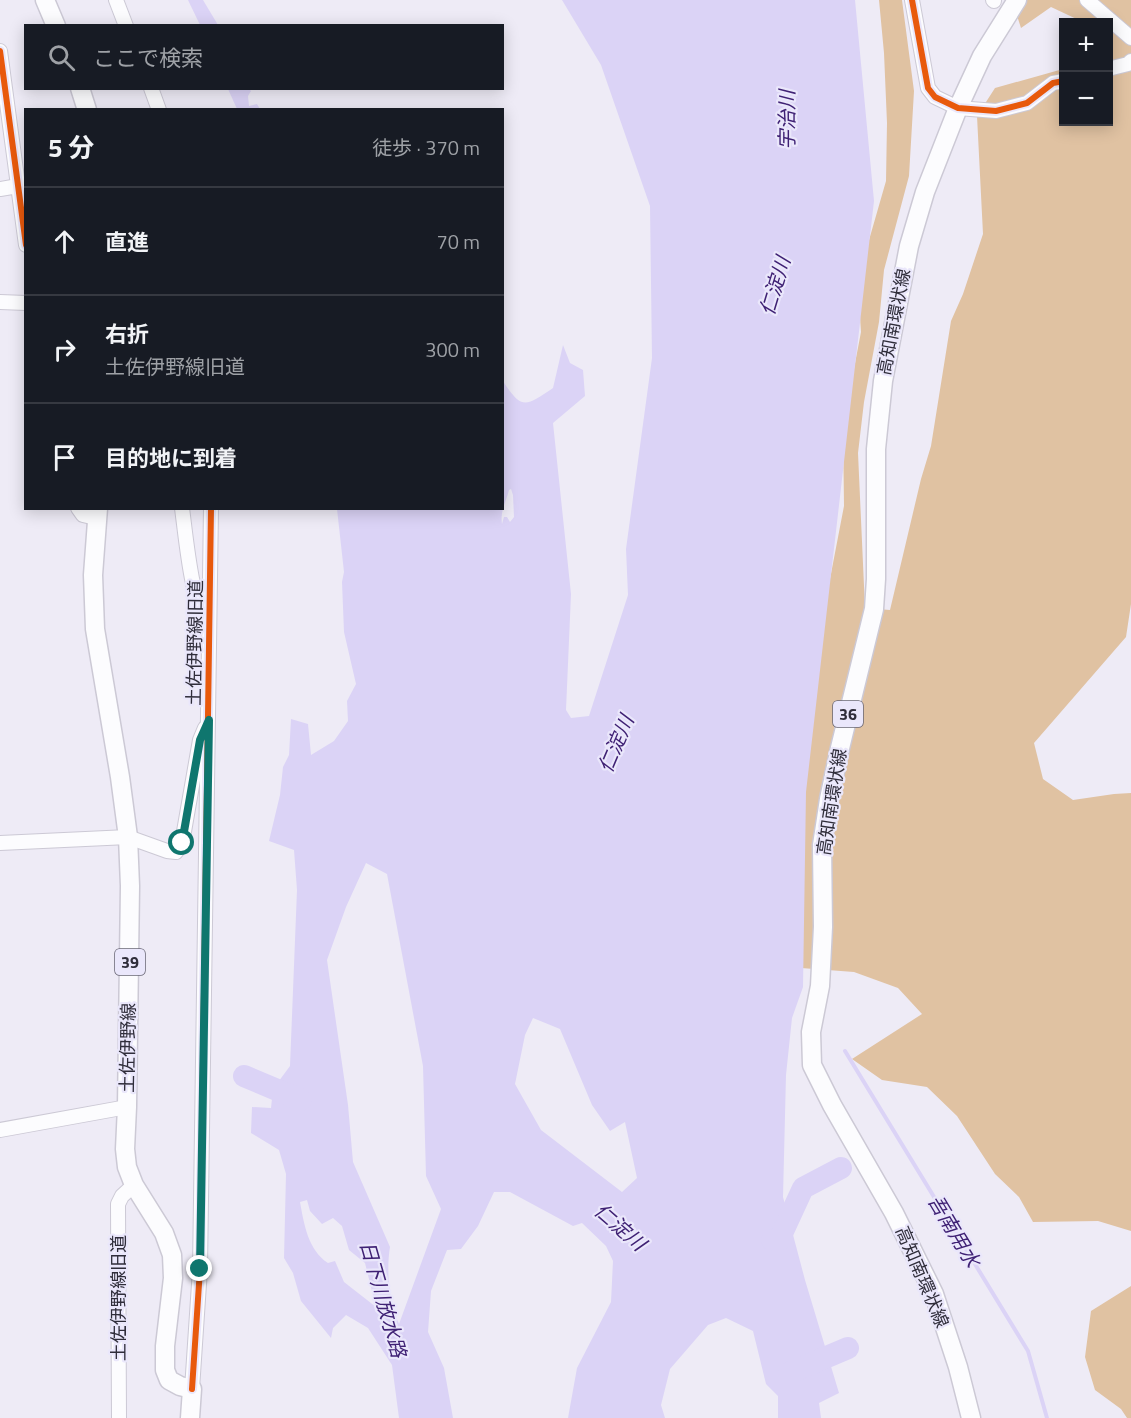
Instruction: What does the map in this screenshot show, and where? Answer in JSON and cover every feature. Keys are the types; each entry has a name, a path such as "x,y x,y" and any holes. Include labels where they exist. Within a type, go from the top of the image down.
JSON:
{"main road":[{"path":"45,0 55,24"},
{"name":"高知南環状線","path":"971,1418 958,1367 934,1294 894,1213 832,1105 813,1065 811,1032 820,986 823,927 822,846 829,799 874,609 876,449 883,381 909,246 925,192 958,108 982,56 1017,0"},
{"path":"81,90 86,108"},
{"name":"土佐伊野線","path":"97,513 93,575 95,629 128,837 131,930 125,1149 127,1167 134,1185 164,1233 172,1255 173,1278 165,1346 165,1370 170,1380 192,1389"},
{"path":"190,1418 192,1389"}],"street":[{"path":"116,0 125,24"},
{"path":"912,0 928,88 935,97 958,108 996,111 1027,103 1053,83 1059,82"},
{"path":"1087,0 1131,38"},
{"path":"0,51 24,230"},
{"path":"1113,68 1131,61"},
{"path":"152,90 158,108"},
{"path":"0,189 18,186"},
{"path":"0,302 24,303"},
{"path":"79,510 83,515 97,513"},
{"path":"182,510 200,614 209,633"},
{"name":"土佐伊野線旧道","path":"192,1389 200,1269 211,510"},
{"path":"0,843 128,837 176,852 182,843 200,740 209,720"},
{"path":"0,1130 127,1107"},
{"name":"土佐伊野線旧道","path":"119,1418 118,1204 122,1196 134,1185"}],"shaded area":[{"path":"879,0 902,0 914,91 909,176 884,270 879,322 864,402 858,453 865,608 890,610 931,446 951,321 963,294 983,234 977,116 995,88 1059,70 1059,126 1113,126 1113,18 1074,18 1051,7 1021,28 1012,0 1131,0 1131,604 1126,637 1034,743 1043,779 1073,800 1131,793 1131,1231 1098,1221 1033,1222 1019,1197 995,1174 957,1116 927,1087 882,1080 852,1059 922,1014 898,988 854,972 801,968 791,925 825,605 844,506 843,426 861,332 859,301 863,261 886,181 887,123"},
{"path":"1131,1286 1131,1418 1127,1418 1121,1409 1095,1390 1085,1357 1091,1311"}],"water":[{"path":"188,0 203,0 217,24 200,24"},
{"path":"562,0 855,0 874,201 806,792 803,987 792,1018 786,1075 783,1197 839,1393 819,1403 821,1418 779,1418 780,1398 766,1384 753,1331 726,1318 708,1325 670,1369 661,1405 665,1418 568,1418 577,1368 611,1302 613,1261 606,1246 582,1223 573,1226 510,1192 494,1192 478,1226 461,1249 447,1250 431,1291 428,1332 444,1368 453,1418 399,1418 392,1365 368,1328 346,1315 333,1328 331,1338 301,1301 293,1273 284,1258 286,1174 279,1150 251,1133 252,1107 271,1108 273,1089 290,1066 297,890 294,850 269,841 280,795 283,767 289,755 291,719 308,724 311,755 334,741 348,721 347,701 356,684 344,632 342,582 344,572 337,510 503,510 502,524 504,517 507,517 510,522 514,517 511,489 504,508 504,383 520,401 530,402 536,399 553,388 563,345 570,363 583,370 585,396 553,423 571,594 566,710 571,718 589,716 628,595 626,549 652,358 650,206 601,65","holes":["366,863 387,874 423,1066 426,1176 441,1209 399,1324 389,1286 390,1247 353,1162 348,1105 327,960 346,907","533,1018 560,1029 592,1105 610,1131 625,1122 637,1178 622,1192 541,1130 515,1084 525,1035","307,1200 310,1211 322,1224 333,1218 342,1226 349,1250 365,1263 376,1307 344,1282 335,1261 328,1263 321,1258 311,1244 300,1202"]},
{"path":"228,90 250,90 249,106 257,104 259,108 237,108"}],"waterway":[{"name":"吾南用水","path":"845,1051 1028,1351 1047,1418"},
{"path":"244,1076 301,1100"},
{"path":"772,1240 779,1240 803,1188 841,1168"},
{"path":"789,1418 789,1373 848,1348"}],"cycle path":[{"path":"912,0 928,88 935,97 958,108 996,111 1027,103 1053,83 1059,82"},
{"path":"0,51 24,230"},
{"path":"192,1389 200,1269 211,510"}],"route":[{"path":"182,843 200,740 209,720 200,1269"}],"water label":[{"name":"宇治川","path":"787,120"},
{"name":"仁淀川","path":"775,286"},
{"name":"仁淀川","path":"616,744"},
{"name":"仁淀川","path":"620,1227"},
{"name":"日下川放水路","path":"383,1299"}]}
